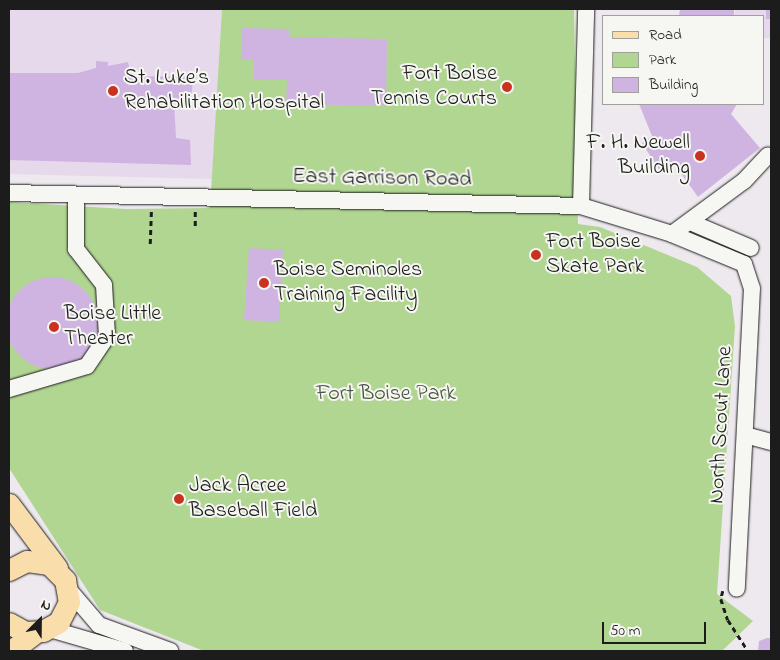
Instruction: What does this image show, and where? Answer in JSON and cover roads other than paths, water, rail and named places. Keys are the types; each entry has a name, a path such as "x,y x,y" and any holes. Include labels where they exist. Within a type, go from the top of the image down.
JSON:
{"main road":[{"path":"9,504 58,571 69,590 66,613 43,631 11,651"},
{"path":"9,570 38,561 58,571"},
{"path":"9,623 43,631"}],"street":[{"path":"581,206 586,9"},
{"path":"672,234 744,181 768,155"},
{"name":"East Garrison Road","path":"9,193 581,206 672,234 744,264"},
{"path":"9,390 87,366 106,336 104,285 76,249 76,195"},
{"path":"690,222 751,248"},
{"name":"North Scout Lane","path":"737,589 752,288 744,264"},
{"path":"745,435 771,442"},
{"path":"69,590 99,625 170,651"},
{"path":"43,631 125,651"}],"place":[{"name":"Fort Boise Tennis Courts","path":"507,87"},
{"name":"St. Luke’s Rehabilitation Hospital","path":"113,91"},
{"name":"F. H. Newell Building","path":"700,156"},
{"name":"Fort Boise Skate Park","path":"536,255"},
{"name":"Boise Seminoles Training Facility","path":"264,283"},
{"name":"Boise Little Theater","path":"54,327"},
{"name":"Jack Acree Baseball Field","path":"179,499"}],"park label":[{"name":"Fort Boise Park","path":"386,395"}]}
